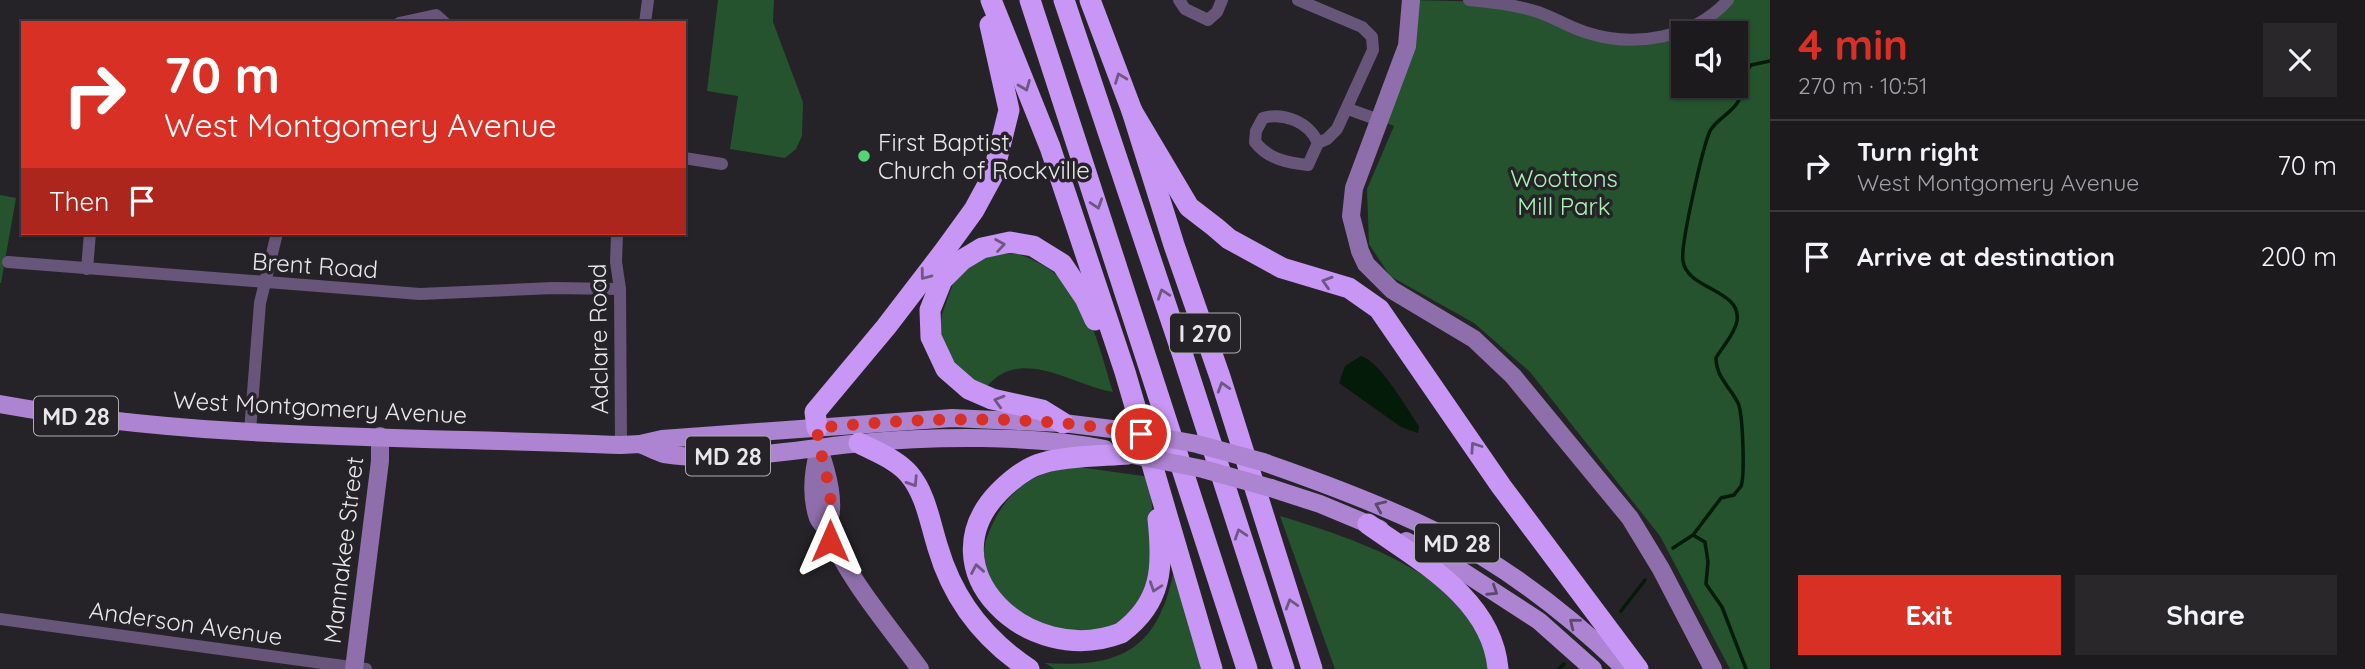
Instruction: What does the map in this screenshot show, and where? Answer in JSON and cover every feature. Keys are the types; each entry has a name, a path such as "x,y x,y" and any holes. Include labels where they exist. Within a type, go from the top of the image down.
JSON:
{"highway":[{"path":"818,438 815,412 886,327 944,250 974,210 993,175 1010,110 984,0"},
{"path":"991,0 1050,147 1133,399 1212,669"},
{"name":"I 270","path":"1030,0 1247,669"},
{"name":"I 270","path":"1064,0 1284,669"},
{"name":"I 270","path":"1090,0 1132,111 1312,669"},
{"path":"1132,111 1189,207 1229,239 1282,268 1349,288 1379,309 1501,486 1638,669"},
{"path":"1063,423 1042,410 992,399 969,389 946,369 931,337 930,310 942,280 962,260 982,248 1010,242 1032,246 1062,264 1085,298 1133,399"},
{"path":"859,443 896,462 908,473 923,498 940,555 958,598 984,632 1029,669"},
{"path":"1128,454 1042,463 1010,481 990,501 977,526 973,544 977,573 982,595 993,616 1017,636 1038,649 1059,652 1089,649 1110,642 1134,624 1146,609 1159,583 1162,554 1154,471"},
{"path":"1368,524 1454,587 1487,629 1497,653 1498,669"},
{"path":"1223,593 1241,669"},
{"path":"1301,637 1321,669"}],"main road":[{"name":"West Montgomery Avenue","path":"0,404 48,413 113,420 380,436 621,444 640,444 662,439 818,438 859,443 911,439 999,439 1063,444 1128,454 1203,469 1271,488 1368,524 1462,571 1539,621 1592,669"},
{"name":"West Montgomery Avenue","path":"818,438 953,418 1063,423 1197,444 1263,462 1343,490 1434,530 1478,555 1531,589 1625,669"}],"street":[{"path":"645,21 648,0"},
{"path":"1179,0 1185,9 1208,20 1217,12 1222,0"},
{"path":"1298,0 1362,27 1372,37 1373,50 1348,108 1337,129 1327,139 1318,143 1308,165 1286,163 1268,154 1255,142 1256,131 1264,118 1276,114 1295,120 1313,132 1318,143"},
{"path":"1411,0 1407,47 1354,188 1351,216 1355,238 1366,264 1392,290 1474,339 1513,376 1630,518 1658,564 1713,669"},
{"path":"1469,0 1539,6 1590,34 1630,40 1653,39 1673,34 1697,24 1719,10 1728,0"},
{"path":"420,21 440,19"},
{"path":"1348,108 1379,120"},
{"path":"686,159 722,164"},
{"path":"87,269 90,235"},
{"path":"250,430 260,303 276,235"},
{"name":"Adclare Road","path":"617,235 621,444"},
{"name":"Brent Road","path":"8,262 420,294 552,288 620,289"},
{"name":"Mannakee Street","path":"358,668 380,461 380,436"},
{"path":"818,438 813,473 819,520 827,528 830,541 919,669"},
{"name":"Anderson Avenue","path":"0,619 358,668"}],"green space":[{"path":"718,0 774,0 773,22 803,102 802,136 796,149 785,158 730,149 738,96 707,91"},
{"name":"Woottons Mill Park","path":"1411,0 1494,2 1590,34 1671,34 1671,98 1748,98 1748,21 1694,21 1728,0 1770,0 1770,669 1730,669 1660,536 1530,372 1474,323 1390,276 1369,244 1367,189 1394,126 1379,120"},
{"path":"0,195 16,198 1,283 0,283"},
{"path":"1015,253 1039,263 1057,275 1072,290 1092,327 1113,392 1029,368 998,376 985,389 951,364 940,330 942,314 954,281 979,259 995,254"},
{"path":"1079,467 1150,477 1154,533 1151,570 1138,603 1112,628 1090,635 1059,639 991,596 984,548 996,517 1021,487 1041,475"},
{"path":"1280,516 1376,550 1439,586 1463,610 1480,637 1488,669 1335,669"},
{"path":"1174,570 1202,669 1055,669 1045,663 1095,662 1115,657 1132,648 1158,619"}],"shaded area":[{"path":"1361,356 1377,367 1393,386 1419,426 1418,433 1401,427 1339,383 1345,366"}],"waterway":[{"path":"1673,548 1693,535 1721,498 1734,495 1741,486 1743,444 1740,409 1721,376 1716,358 1734,331 1736,310 1731,302 1687,271 1683,252 1693,196 1710,131 1736,105 1751,65 1770,61"},
{"path":"1693,535 1705,542 1708,562 1706,584 1722,607 1746,669"},
{"path":"1621,611 1645,580"},
{"path":"1559,669 1564,664"}],"place":[{"name":"First Baptist Church of Rockville","path":"864,156"}],"route":[{"path":"830,541 827,528 831,517 827,474 819,449 817,428 916,419 971,418 1063,423 1141,434"}]}
